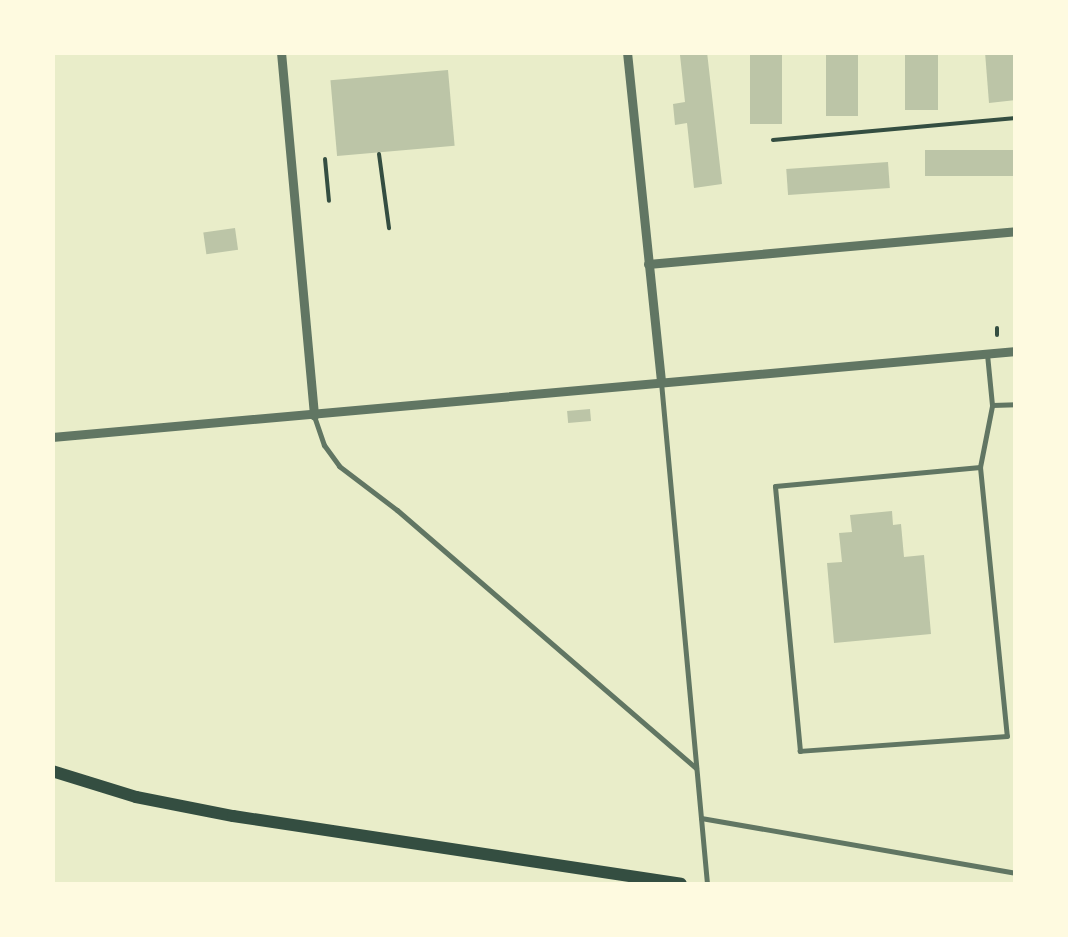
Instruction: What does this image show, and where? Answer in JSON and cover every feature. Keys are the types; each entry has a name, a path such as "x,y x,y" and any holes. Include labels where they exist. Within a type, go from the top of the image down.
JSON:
{"main road":[{"path":"52,771 136,797 234,816 681,884"}],"street":[{"path":"280,52 314,416"},
{"path":"627,52 661,382"},
{"path":"648,264 1016,230"},
{"path":"52,437 1016,351"}],"lane":[{"path":"980,467 775,486 800,751 1007,736 980,467 992,405 986,354"},
{"path":"661,382 707,884"},
{"path":"992,405 1016,404"},
{"path":"314,416 324,445 340,466 397,510 696,768"},
{"path":"701,818 1016,873"}],"path":[{"path":"773,140 1016,118"},
{"path":"379,154 388,228"},
{"path":"325,159 329,201"},
{"path":"996,328 997,335"}],"building":[{"path":"707,52 722,184 694,188 687,123 675,125 673,104 685,102 680,55"},
{"path":"750,52 782,52 782,124 750,124"},
{"path":"826,52 858,52 858,116 826,116"},
{"path":"905,52 938,52 938,110 905,110"},
{"path":"985,52 1016,52 1016,100 989,103"},
{"path":"448,70 455,146 337,156 330,80"},
{"path":"925,150 1016,150 1016,176 925,176"},
{"path":"888,162 890,188 788,195 786,169"},
{"path":"235,228 238,250 206,254 203,232"},
{"path":"590,409 591,421 568,423 567,411"},
{"path":"892,511 893,525 901,524 904,557 924,555 931,634 834,643 827,563 842,562 839,533 852,532 850,515"}]}
